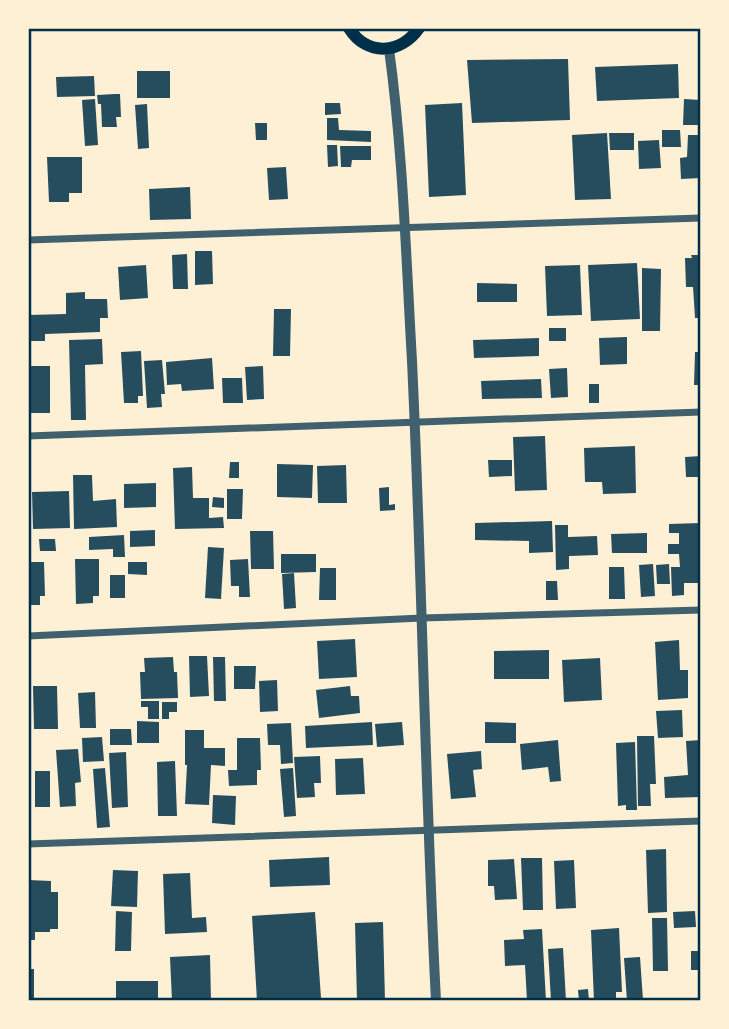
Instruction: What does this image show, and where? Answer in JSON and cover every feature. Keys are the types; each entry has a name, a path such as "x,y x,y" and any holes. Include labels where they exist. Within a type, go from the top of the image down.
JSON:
{"main road":[{"path":"349,28 363,44 389,49 401,46 412,38 419,28"}],"street":[{"path":"389,49 405,228 415,422 427,830 436,1001"},
{"path":"28,240 701,218"},
{"path":"28,436 701,412"},
{"path":"28,636 422,618 701,610"},
{"path":"28,844 701,821"}],"building":[{"path":"568,59 570,120 472,123 467,60"},
{"path":"678,64 679,98 597,101 595,67"},
{"path":"137,71 170,71 170,98 137,98"},
{"path":"94,76 95,96 57,97 56,77"},
{"path":"120,94 121,117 116,117 117,127 102,127 101,104 98,104 97,95"},
{"path":"95,99 98,145 85,146 82,100"},
{"path":"684,99 701,100 701,125 683,125"},
{"path":"325,103 340,103 341,114 325,115"},
{"path":"462,103 466,195 429,197 425,105"},
{"path":"147,104 149,148 138,149 135,105"},
{"path":"327,118 338,118 339,130 371,131 371,142 327,140"},
{"path":"255,123 267,123 267,140 256,140"},
{"path":"662,130 680,130 681,147 662,147"},
{"path":"607,133 611,199 575,200 572,135"},
{"path":"609,133 634,133 634,150 610,150"},
{"path":"688,135 701,135 701,178 681,179 680,158 687,157"},
{"path":"659,140 661,168 639,169 638,141"},
{"path":"327,145 337,145 338,166 328,167"},
{"path":"340,146 371,146 371,160 352,160 351,167 341,167"},
{"path":"47,157 82,157 82,193 69,193 69,202 49,202"},
{"path":"286,167 288,199 269,200 267,168"},
{"path":"190,187 191,219 150,220 149,189"},
{"path":"195,251 212,251 213,284 195,285"},
{"path":"187,254 188,289 173,289 172,255"},
{"path":"691,255 701,255 701,318 695,318 693,287 686,287 685,258 692,258"},
{"path":"637,263 640,319 591,321 588,265"},
{"path":"146,265 148,298 120,300 118,267"},
{"path":"580,265 582,315 547,316 545,266"},
{"path":"642,268 661,269 660,331 642,331"},
{"path":"477,283 517,284 517,302 477,302"},
{"path":"85,292 85,299 107,299 108,318 100,318 100,332 45,334 45,341 28,341 28,315 66,314 66,293"},
{"path":"274,309 291,309 290,356 273,356"},
{"path":"549,328 566,328 566,341 549,341"},
{"path":"627,337 627,364 600,365 599,338"},
{"path":"539,338 539,356 474,358 473,340"},
{"path":"102,339 103,364 85,365 86,420 71,420 69,340"},
{"path":"141,351 143,396 138,396 138,403 124,403 121,352"},
{"path":"695,352 701,352 701,385 694,385"},
{"path":"212,358 214,389 182,391 181,384 167,385 166,362"},
{"path":"162,360 165,394 161,394 162,407 147,408 144,361"},
{"path":"28,366 50,366 50,413 28,413"},
{"path":"263,366 264,399 247,400 245,367"},
{"path":"567,368 568,397 551,398 549,369"},
{"path":"222,378 242,378 243,403 223,403"},
{"path":"541,379 542,398 482,399 481,381"},
{"path":"589,384 599,384 599,403 589,403"},
{"path":"545,436 547,490 515,491 513,437"},
{"path":"635,446 636,493 603,494 602,482 585,482 584,448"},
{"path":"701,456 701,477 686,477 685,457"},
{"path":"488,460 512,460 512,476 489,477"},
{"path":"230,462 239,462 239,478 229,478"},
{"path":"277,464 313,465 312,498 277,497"},
{"path":"346,465 347,503 318,503 317,466"},
{"path":"192,467 193,498 209,498 209,518 223,517 224,528 175,529 173,468"},
{"path":"73,475 92,475 93,501 116,499 117,527 74,529"},
{"path":"156,483 156,507 124,508 124,484"},
{"path":"389,487 389,505 395,504 395,510 380,511 379,488"},
{"path":"227,489 243,489 242,519 227,519"},
{"path":"69,491 70,528 33,529 32,492"},
{"path":"213,497 224,498 224,508 212,507"},
{"path":"552,521 553,552 529,553 529,541 475,540 475,523"},
{"path":"701,523 699,583 684,583 684,595 672,596 671,567 680,567 679,554 668,554 668,544 679,544 679,533 669,533 669,524"},
{"path":"555,525 568,525 568,537 597,536 598,555 569,556 569,569 556,570"},
{"path":"155,530 155,546 130,547 130,531"},
{"path":"250,531 273,531 274,569 251,569"},
{"path":"647,533 647,553 612,553 611,534"},
{"path":"124,535 125,557 113,557 113,549 89,550 89,537"},
{"path":"39,539 55,539 56,551 40,551"},
{"path":"208,547 224,548 221,599 205,598"},
{"path":"281,554 316,554 316,572 281,573"},
{"path":"75,559 99,559 99,596 93,596 93,603 76,604"},
{"path":"248,559 250,597 239,597 239,586 231,586 230,560"},
{"path":"28,562 44,562 45,596 40,596 40,605 30,605"},
{"path":"128,562 147,562 147,575 128,574"},
{"path":"653,564 655,596 641,597 639,565"},
{"path":"669,564 670,584 657,584 656,565"},
{"path":"609,567 624,567 625,599 609,599"},
{"path":"320,568 336,568 336,600 319,600"},
{"path":"294,573 296,608 284,609 282,574"},
{"path":"110,575 125,575 125,598 110,598"},
{"path":"546,581 557,581 558,600 546,600"},
{"path":"355,639 357,677 319,679 317,641"},
{"path":"679,640 680,670 688,670 688,698 658,700 655,642"},
{"path":"549,650 549,679 494,679 494,651"},
{"path":"189,656 207,656 209,696 190,697"},
{"path":"173,657 174,672 177,672 178,698 141,699 140,672 145,672 144,658"},
{"path":"213,657 225,657 226,701 214,701"},
{"path":"600,658 602,700 564,702 562,660"},
{"path":"234,666 256,666 255,689 234,689"},
{"path":"277,680 278,711 260,712 259,681"},
{"path":"33,686 57,686 58,729 34,729"},
{"path":"350,686 351,696 359,696 360,713 319,718 316,690"},
{"path":"95,692 96,728 80,728 78,693"},
{"path":"141,701 159,701 159,719 148,719 148,707 141,707"},
{"path":"162,702 177,702 177,712 169,712 169,719 162,719"},
{"path":"682,710 683,737 658,738 656,711"},
{"path":"137,721 159,722 159,743 137,743"},
{"path":"372,722 373,745 306,748 305,726"},
{"path":"402,722 404,745 377,747 375,724"},
{"path":"485,722 516,723 516,743 485,743"},
{"path":"291,723 293,763 281,764 280,745 268,745 267,724"},
{"path":"110,729 131,729 132,745 110,745"},
{"path":"185,730 204,730 204,748 225,748 225,766 211,765 209,805 185,804"},
{"path":"637,736 654,736 656,784 650,784 651,806 638,806"},
{"path":"102,737 104,761 83,762 82,738"},
{"path":"237,738 260,738 261,770 257,770 257,785 229,786 228,770 237,770"},
{"path":"558,740 561,781 550,782 548,767 522,770 520,744"},
{"path":"701,740 701,797 665,798 664,777 688,775 686,741"},
{"path":"635,742 637,810 626,810 626,805 618,806 616,743"},
{"path":"78,749 81,782 75,783 76,806 60,807 56,750"},
{"path":"481,751 482,769 473,770 476,797 451,799 447,754"},
{"path":"126,752 128,807 112,808 109,753"},
{"path":"320,756 321,783 314,783 315,797 297,798 294,757"},
{"path":"363,758 365,794 336,795 335,759"},
{"path":"175,761 177,816 158,816 157,762"},
{"path":"30,765 31,807 28,807"},
{"path":"105,768 110,827 97,828 93,769"},
{"path":"293,768 296,816 284,817 280,769"},
{"path":"35,771 50,771 50,807 35,807"},
{"path":"213,795 236,796 235,825 212,823"},
{"path":"666,849 667,912 648,913 646,850"},
{"path":"329,857 330,885 270,887 269,860"},
{"path":"521,858 542,858 543,910 523,910"},
{"path":"514,859 517,899 495,900 494,886 488,886 488,860"},
{"path":"574,860 576,908 556,909 554,861"},
{"path":"113,870 138,871 137,907 111,906"},
{"path":"190,873 192,918 206,917 207,932 165,934 163,874"},
{"path":"28,880 51,881 51,892 58,892 58,929 35,932 35,940 28,940"},
{"path":"116,911 132,912 131,951 115,951"},
{"path":"695,911 696,927 674,928 673,912"},
{"path":"315,912 321,998 257,1001 252,916"},
{"path":"652,918 667,918 668,971 653,971"},
{"path":"383,922 385,1001 357,1001 355,923"},
{"path":"619,928 622,992 616,992 616,1001 594,1001 591,930"},
{"path":"542,929 546,1001 527,1001 525,965 505,966 504,940 524,939 523,930"},
{"path":"563,948 566,1001 551,1001 548,949"},
{"path":"691,951 701,951 701,985 698,970 691,970"},
{"path":"210,955 211,1001 172,1001 170,957"},
{"path":"640,957 643,1000 627,1001 624,958"},
{"path":"28,969 34,969 34,1001 28,1001"},
{"path":"116,981 158,981 158,1001 116,1001"},
{"path":"588,989 589,1001 579,1001 578,990"}]}
